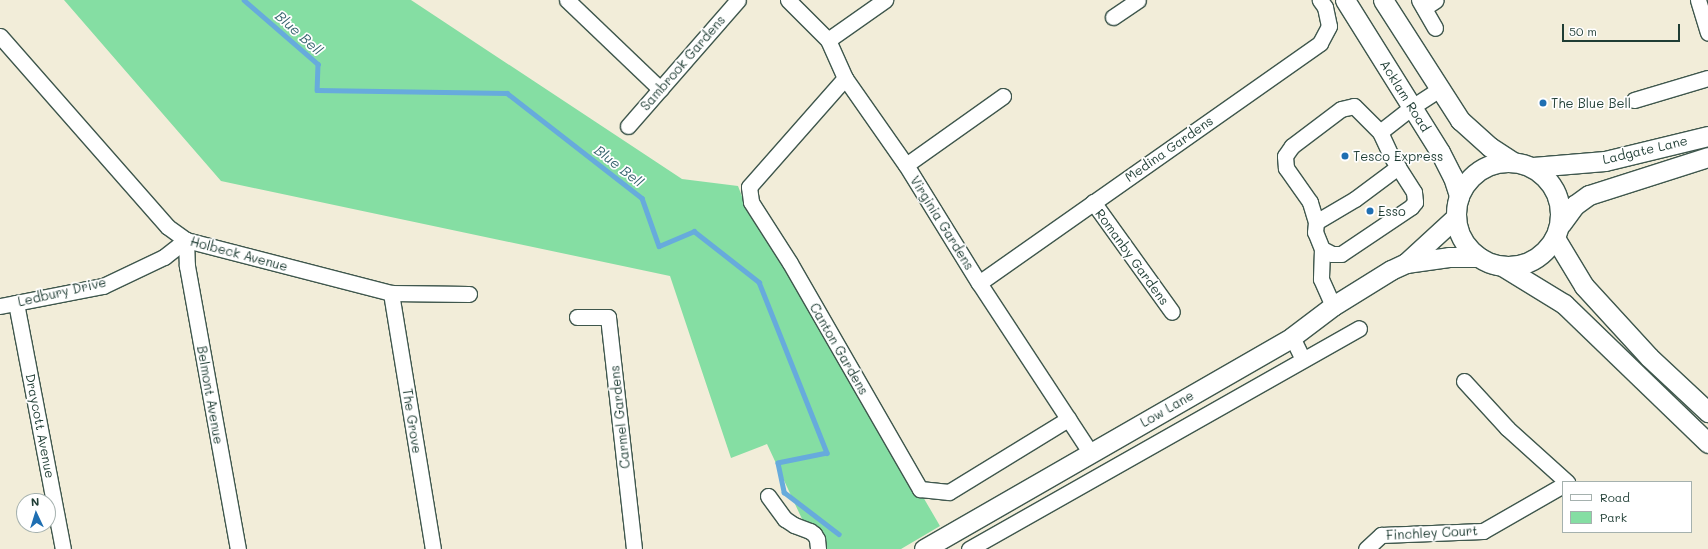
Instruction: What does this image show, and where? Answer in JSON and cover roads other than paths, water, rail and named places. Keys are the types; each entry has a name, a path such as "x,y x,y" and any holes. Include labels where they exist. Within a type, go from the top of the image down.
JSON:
{"main road":[{"name":"Acklam Road","path":"1345,0 1440,152 1453,177 1459,196"},
{"path":"1383,0 1460,120 1490,148 1513,162 1533,167 1551,183 1557,196 1560,209 1558,231 1545,251 1532,260 1517,265 1502,266"},
{"name":"Ladgate Lane","path":"1533,167 1563,163 1604,161 1708,136"},
{"name":"Ladgate Lane","path":"1558,231 1575,204 1589,195 1708,157"},
{"path":"1513,162 1496,163 1480,169 1468,181 1459,196 1456,216 1463,240 1479,257 1502,266 1564,304 1708,443"},
{"name":"Low Lane","path":"927,548 1090,452 1292,337 1333,306 1391,270 1406,263 1456,216"},
{"path":"1558,231 1584,286 1649,357 1708,412"},
{"name":"Low Lane","path":"1406,263 1449,258 1479,257"}],"street":[{"path":"567,0 660,90"},
{"name":"Sambrook Gardens","path":"628,126 738,0"},
{"name":"Virginia Gardens","path":"788,0 828,40 846,78 906,166 979,283 1090,452"},
{"path":"828,40 885,0"},
{"path":"1113,17 1138,0"},
{"name":"Medina Gardens","path":"979,283 1320,43 1329,26 1325,7 1320,0"},
{"path":"1698,0 1708,33"},
{"path":"1426,3 1435,28"},
{"name":"Holbeck Avenue","path":"0,36 168,227 186,240 391,293 469,294"},
{"name":"Canton Gardens","path":"846,78 749,188 751,202 790,263 920,489 949,492 1068,419"},
{"path":"1634,100 1708,78"},
{"path":"1380,132 1412,107 1440,89"},
{"path":"906,166 1003,96"},
{"path":"1322,250 1332,254 1341,254 1415,202 1414,192 1391,156 1380,132 1354,106 1341,109 1292,146 1285,156 1286,168 1310,202 1316,222 1315,232 1322,250 1321,279 1333,306"},
{"path":"1316,222 1355,199 1398,167"},
{"name":"Romanby Gardens","path":"1093,202 1172,312"},
{"name":"Ledbury Drive","path":"0,306 103,286 164,258 186,240"},
{"name":"Belmont Avenue","path":"186,240 187,266 238,549"},
{"name":"The Grove","path":"391,293 433,549"},
{"name":"Draycott Avenue","path":"16,303 63,549"},
{"name":"Carmel Gardens","path":"577,317 608,317 634,549"},
{"path":"969,549 1359,328"},
{"path":"1292,337 1303,360"},
{"path":"1464,381 1507,428 1566,481"},
{"name":"Finchley Court","path":"1366,549 1381,535 1483,531 1562,486"},
{"path":"768,496 785,519 794,525 810,530 814,534 817,539 818,549"}],"waterway":[{"name":"Blue Bell","path":"244,0 318,64 317,90 507,93 642,198 659,246 694,231 759,282 827,453 778,463 784,492 839,534"}],"place":[{"name":"The Blue Bell","path":"1543,103"},
{"name":"Tesco Express","path":"1345,156"},
{"name":"Esso","path":"1370,211"}]}
